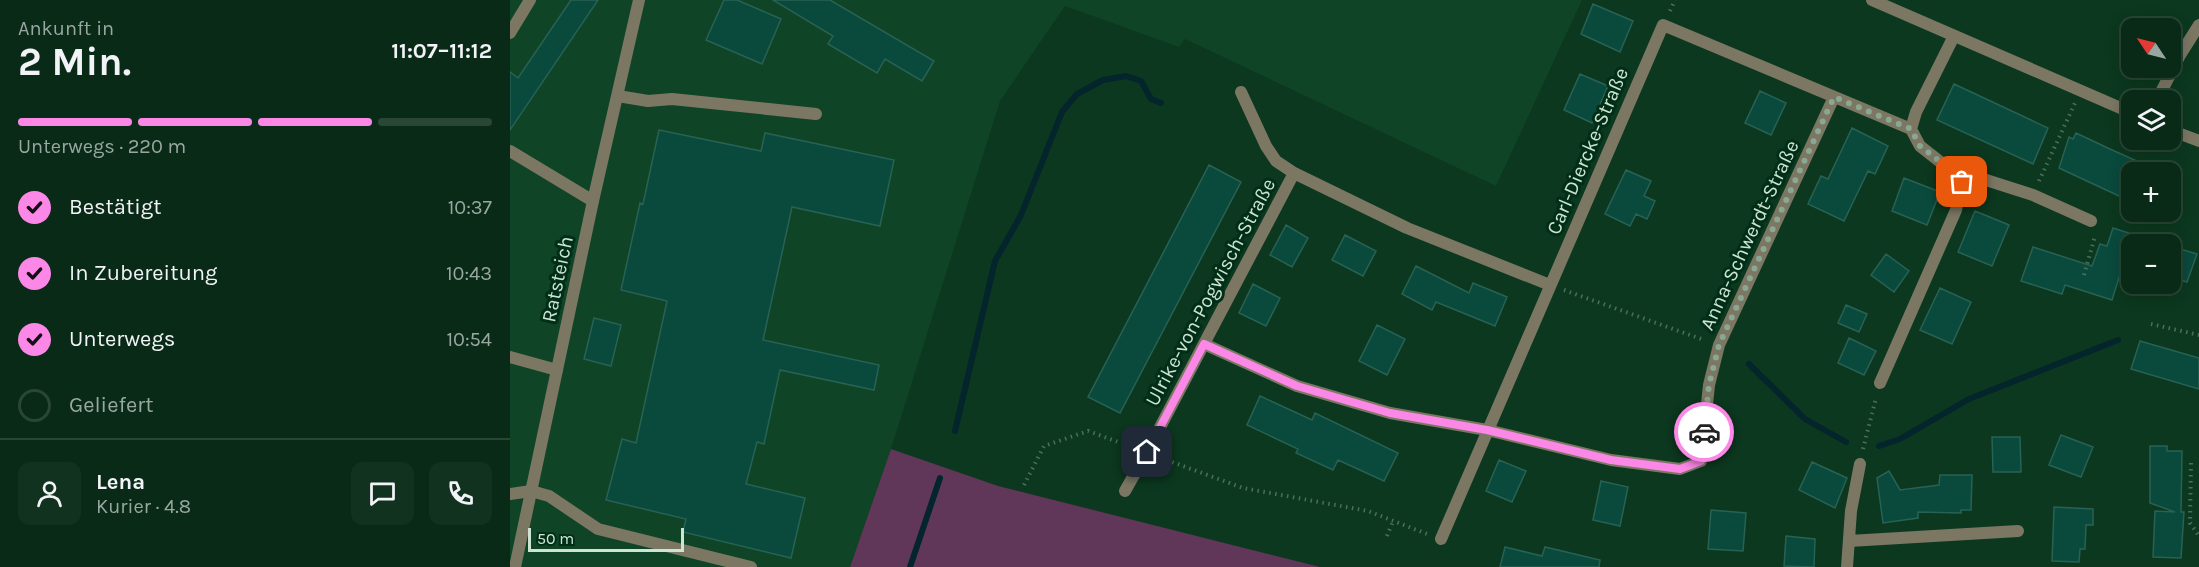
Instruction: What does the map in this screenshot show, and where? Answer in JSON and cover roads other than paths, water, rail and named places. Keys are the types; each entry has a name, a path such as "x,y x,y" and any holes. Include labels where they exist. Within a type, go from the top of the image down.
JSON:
{"street":[{"path":"510,33 530,0"},
{"name":"Ratsteich","path":"514,567 639,0"},
{"path":"1872,0 2121,108"},
{"name":"Carl-Diercke-Straße","path":"1441,539 1663,25 1911,129"},
{"path":"2162,90 2199,25"},
{"path":"1954,36 1916,112 1911,129 1920,146 1962,182"},
{"name":"Ulrike-von-Pogwisch-Straße","path":"1241,92 1266,146 1276,160 1294,173 1407,228 1550,285"},
{"path":"618,96 648,101 672,99 816,114"},
{"name":"Anna-Schwerdt-Straße","path":"1487,430 1611,460 1680,469 1701,461 1709,385 1719,345 1834,97"},
{"path":"2181,134 2199,141"},
{"path":"510,151 593,201"},
{"name":"Ulrike-von-Pogwisch-Straße","path":"1125,492 1294,173"},
{"path":"1962,182 1983,179 2033,195 2091,221"},
{"path":"1880,382 1956,210 1962,182"},
{"path":"1204,344 1297,386 1390,413 1487,430"},
{"path":"510,357 557,370"},
{"path":"1847,567 1851,511 1860,464"},
{"path":"510,494 531,491 549,496 598,529 751,567"},
{"path":"1849,541 2018,531"}],"waterway":[{"path":"955,431 995,261 1021,215 1062,112 1077,94 1103,80 1126,76 1141,81 1151,99 1161,103"},
{"path":"1879,446 1900,439 1969,399 2118,340"},
{"path":"1749,364 1805,419 1846,442"},
{"path":"910,567 940,478"}]}
